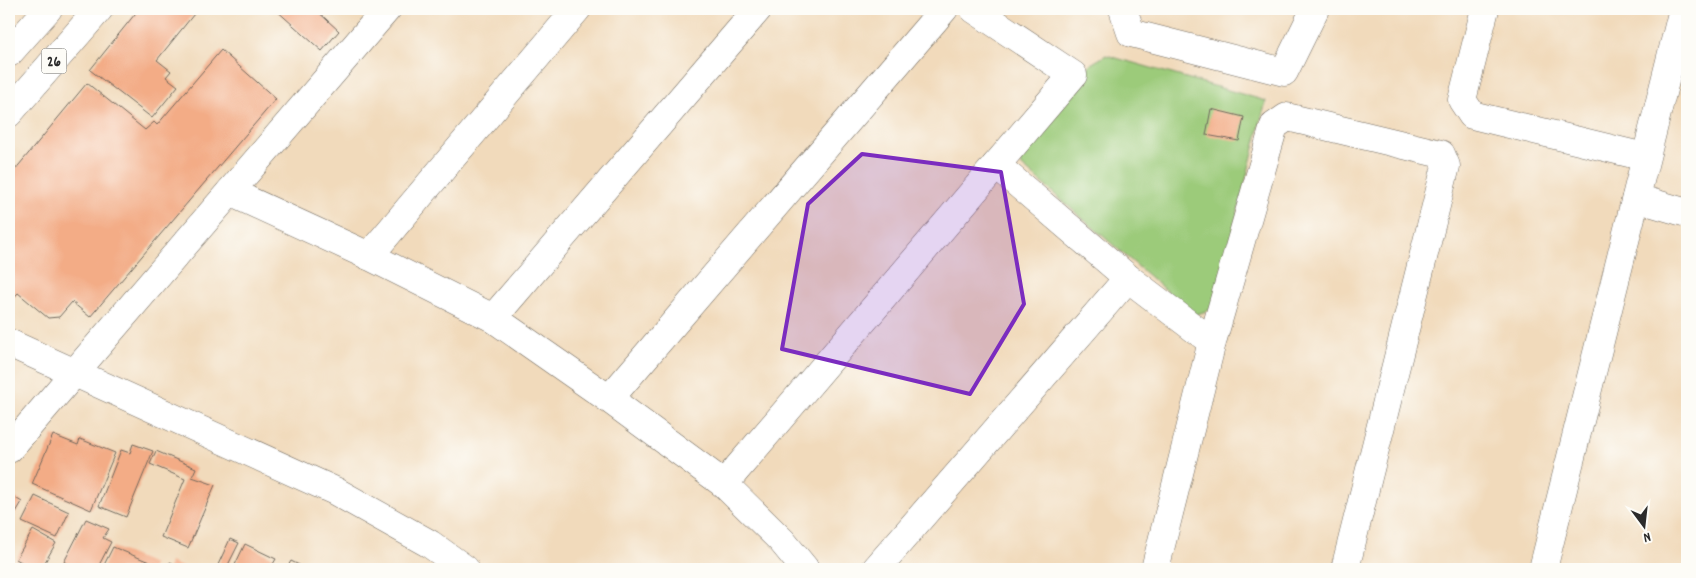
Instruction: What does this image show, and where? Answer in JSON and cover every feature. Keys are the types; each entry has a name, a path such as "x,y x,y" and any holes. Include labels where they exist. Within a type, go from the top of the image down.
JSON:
{"street":[{"name":"26","path":"9,53 48,9"},
{"name":"26","path":"9,113 99,9"},
{"path":"9,449 387,9"},
{"path":"369,256 577,9"},
{"path":"493,318 758,9"},
{"path":"609,398 944,9"},
{"path":"724,484 1073,75 974,9"},
{"path":"1123,9 1132,33 1284,72 1315,9"},
{"path":"1485,9 1462,100 1472,115 1645,157"},
{"path":"1543,569 1683,9"},
{"path":"1155,569 1212,342 1274,126 1287,117 1441,154 1446,166 1345,569"},
{"path":"996,165 1128,278 1212,342"},
{"path":"230,192 369,256 493,318 609,398 724,484 782,541 805,569"},
{"path":"1636,198 1687,213"},
{"path":"876,569 1128,278"},
{"path":"9,344 335,491 430,544 465,569"}],"highlighted area":[{"path":"862,154 1001,172 1024,304 970,394 782,349 808,204"}],"green space":[{"path":"1106,55 1266,101 1213,309 1194,315 1021,165 1018,150 1091,64"}],"building":[{"path":"139,9 198,9 157,60 171,71 166,77 178,86 152,118 90,70"},
{"path":"275,9 315,9 339,31 322,51"},
{"path":"221,50 276,99 90,317 72,302 59,317 48,318 18,293 9,303 9,177 87,83 145,130 154,122 157,125"},
{"path":"1211,109 1244,117 1239,141 1206,135"},
{"path":"53,435 78,445 80,439 115,453 91,510 32,484"},
{"path":"133,444 153,451 126,517 99,506 121,450 130,453"},
{"path":"156,451 196,468 192,477 215,485 188,548 161,537 185,479 150,464"},
{"path":"9,494 22,502 9,524"},
{"path":"35,496 69,512 57,538 22,522"},
{"path":"86,519 109,529 103,538 111,542 97,569 81,569 64,562"},
{"path":"33,530 56,543 41,569 33,569 16,559"},
{"path":"230,539 239,543 226,569 222,569 217,567"},
{"path":"245,544 276,559 270,569 233,569"},
{"path":"113,547 154,564 151,569 102,569"},
{"path":"291,561 307,569 286,569"},
{"path":"170,562 187,569 168,569"},
{"path":"50,563 63,569 47,569"}]}
